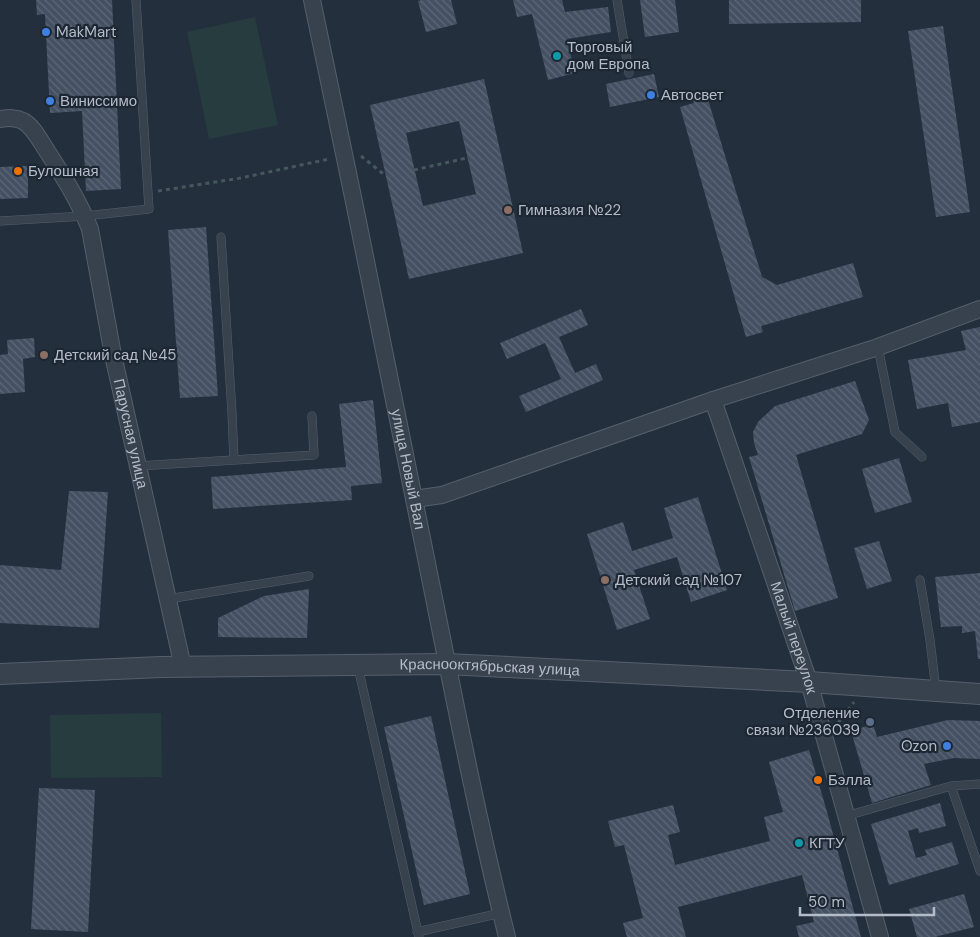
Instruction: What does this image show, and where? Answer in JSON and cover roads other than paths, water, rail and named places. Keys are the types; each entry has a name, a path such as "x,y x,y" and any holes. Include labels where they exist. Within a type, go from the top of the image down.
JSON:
{"street":[{"name":"улица Новый Вал","path":"312,0 447,664 494,886 507,937"},
{"name":"Парусная улица","path":"0,120 13,118 24,121 33,130 70,186 90,229 113,356 183,667"},
{"path":"414,499 442,495 713,400 878,347 980,309"},
{"name":"Малый переулок","path":"713,400 809,682 880,937"},
{"name":"Краснооктябрьская улица","path":"0,674 120,668 447,664 809,682 980,694"}],"lane":[{"path":"0,221 85,216 148,209 136,0"},
{"path":"617,0 629,73"},
{"path":"221,237 234,460"},
{"path":"878,347 895,432 922,457"},
{"path":"138,466 314,454 312,416"},
{"path":"168,599 309,576"},
{"path":"920,580 936,690"},
{"path":"358,665 418,934 501,913"},
{"path":"846,816 951,786 980,784"},
{"path":"951,786 980,871"}],"place":[{"name":"MakMart","path":"46,32"},
{"name":"Торговый дом Европа","path":"557,56"},
{"name":"Автосвет","path":"651,95"},
{"name":"Виниссимо","path":"50,101"},
{"name":"Булошная","path":"18,171"},
{"name":"Гимназия №22","path":"508,210"},
{"name":"Детский сад №45","path":"44,355"},
{"name":"Детский сад №107","path":"605,580"},
{"name":"Отделение связи №236039","path":"870,722"},
{"name":"Ozon","path":"947,746"},
{"name":"Бэлла","path":"818,780"},
{"name":"КГТУ","path":"799,843"}]}
